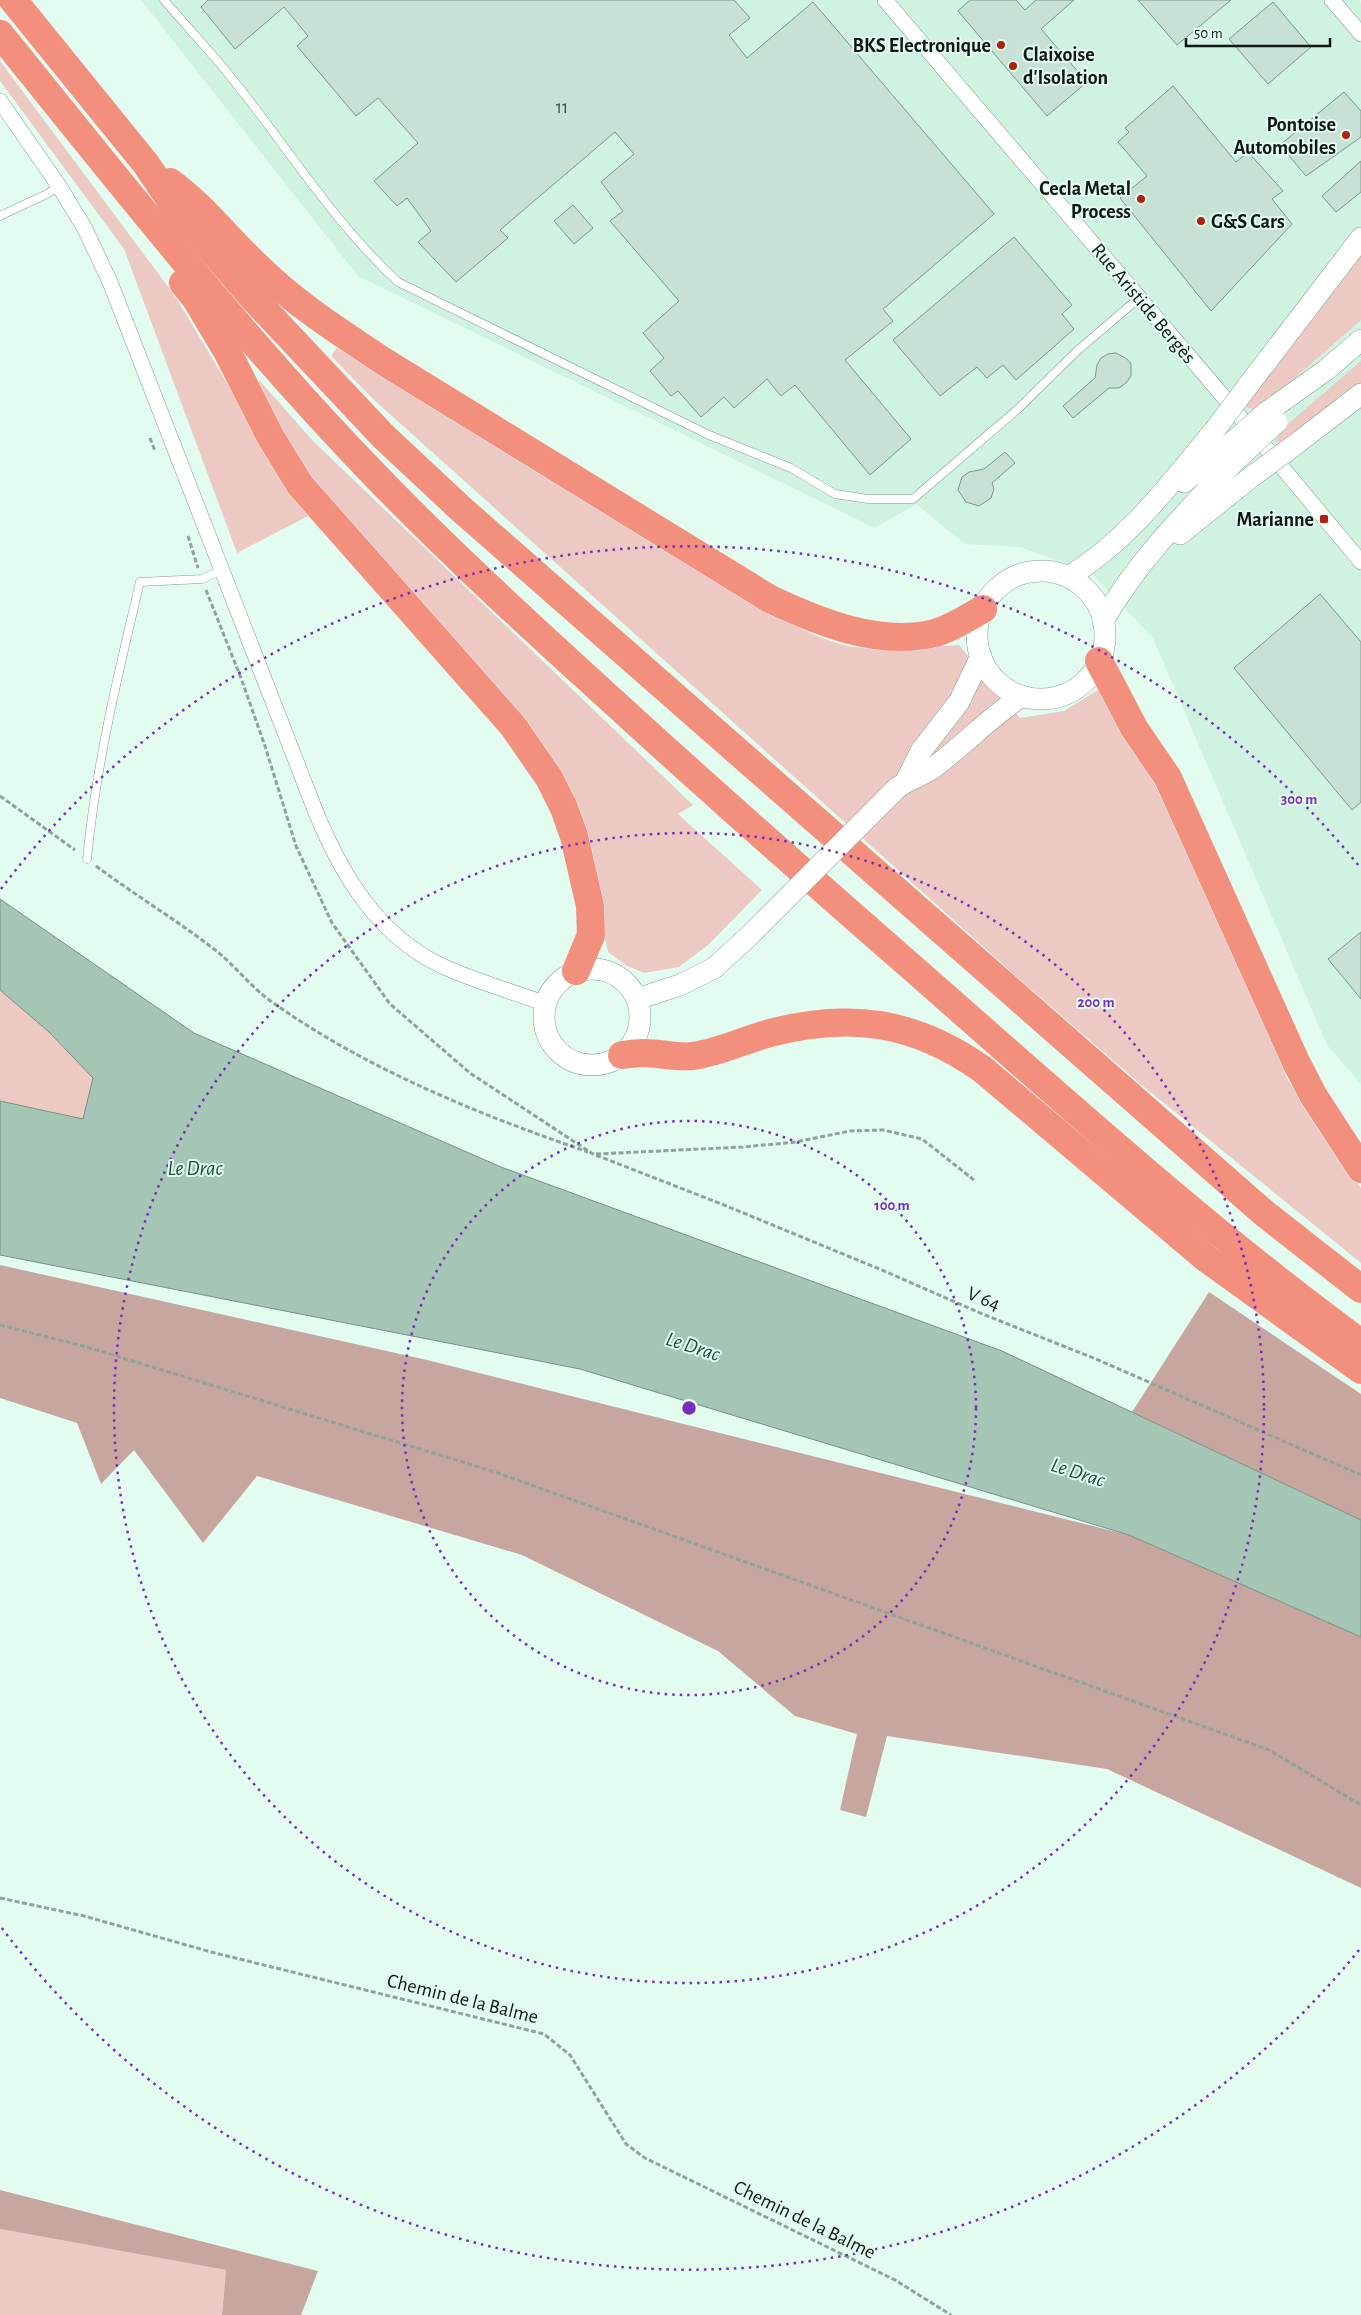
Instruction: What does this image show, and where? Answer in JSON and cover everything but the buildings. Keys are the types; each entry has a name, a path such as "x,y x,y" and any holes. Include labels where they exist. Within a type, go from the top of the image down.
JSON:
{"highway":[{"path":"13,0 146,164 176,210 256,300 376,429 460,509 1257,1206 1361,1289"},
{"path":"0,34 162,234 294,388 368,468 534,629 736,814 1078,1112 1248,1257 1361,1343"},
{"path":"146,164 190,196 258,268 325,322 392,366 770,599 801,614 852,631 898,635 934,633 950,627 982,609"},
{"path":"162,234 171,267 196,299 227,351 270,436 300,485 513,726 549,778 564,808 574,836 590,906 591,934 576,971"},
{"path":"1099,661 1134,728 1168,778 1296,1062 1337,1134 1361,1169"},
{"path":"622,1055 643,1053 675,1057 694,1056 768,1034 824,1022 871,1024 903,1030 934,1041 964,1056 982,1069 1208,1259 1361,1370"}],"main road":[{"path":"1103,621 1138,567 1190,508 1226,445 1247,387 1361,238"},
{"path":"1068,577 1098,558 1145,513 1226,445 1272,417 1361,340"},
{"path":"1138,567 1250,478 1361,394"},
{"path":"1046,571 1068,577 1091,595 1103,621 1104,641 1099,661 1086,680 1067,693 1044,699 1022,696 1012,692 996,681 980,656 977,632 982,609 995,590 1013,577 1029,572 1046,571"},
{"path":"638,999 680,985 714,968 750,935 901,785 921,751 959,702 980,656"},
{"path":"901,785 932,769 1002,709 1022,696"},
{"path":"595,969 613,973 623,979 638,999 639,1030 635,1039 622,1055 613,1060 594,1065 579,1063 565,1057 551,1042 547,1034 544,1014 546,1004 557,984 576,971 595,969"}],"street":[{"name":"Rue Aristide Bergès","path":"885,0 1361,562"},
{"path":"1332,0 1361,34"},
{"path":"0,101 59,186 85,229 110,282 330,845 362,900 400,939 420,953 442,965 546,1004"}],"lane":[{"path":"164,0 234,81 364,249 398,282 708,435 791,468 834,494 868,499 914,499 1019,408 1078,350 1139,298"},
{"path":"0,216 47,194 59,186"},
{"path":"87,859 92,806 110,709 140,582 202,579 222,570"}],"path":[{"name":"V 64","path":"0,796 219,953 270,1001 337,1044 386,1070 505,1124 593,1154 877,1268 985,1315 1096,1359 1361,1475"},
{"path":"593,1154 743,1148 796,1142 850,1131 883,1130 922,1139 974,1180"},
{"path":"0,1325 87,1347 504,1476 1269,1750 1361,1805"},
{"name":"Chemin de la Balme","path":"0,1898 84,1916 211,1952 544,2034 570,2056 626,2144 645,2158 895,2280 951,2315"}],"shaded area":[{"path":"141,0 1359,0 1361,3 1361,1084 1327,1045 1153,638 1090,572 1020,547 965,544 916,504 875,528 358,276"},
{"path":"0,61 175,296 246,415 310,515 237,553 124,249 0,81"},
{"path":"1361,255 1361,320 1257,411 1244,406"},
{"path":"341,342 781,617 813,634 848,646 875,649 959,645 1020,718 1064,711 1101,688 1177,825 1288,1080 1319,1131 1361,1188 1361,1263 1138,1082 1025,984 373,399 331,356"},
{"path":"1361,361 1361,385 1289,440 1275,442 1281,430"},
{"path":"259,380 313,441 693,805 678,814 762,890 708,945 679,967 644,973 627,966 608,952 592,874 560,779 293,463 260,399"},
{"path":"0,990 49,1032 93,1078 83,1119 0,1101"},
{"path":"0,1265 427,1360 1129,1535 1361,1637 1361,1888 1107,1769 887,1736 866,1817 840,1810 857,1734 795,1716 718,1651 522,1555 257,1476 203,1543 134,1450 101,1484 77,1423 0,1398"},
{"path":"1209,1292 1361,1394 1361,1520 1132,1412"},
{"path":"0,2190 318,2271 301,2315 222,2315 226,2270 0,2229"},
{"path":"0,2229 226,2270 222,2315 0,2315"}],"water":[{"name":"Le Drac","path":"0,899 194,1033 501,1167 1002,1351 1361,1520 1361,1637 1129,1535 580,1369 0,1255 0,1101 83,1119 93,1078 49,1032 0,990"}],"place":[{"name":"BKS Electronique","path":"1001,45"},
{"name":"Claixoise d'Isolation","path":"1013,66"},
{"name":"Pontoise Automobiles","path":"1346,135"},
{"name":"Cecla Metal Process","path":"1141,199"},
{"name":"G&S Cars","path":"1201,221"},
{"name":"Marianne","path":"1324,519"}]}
